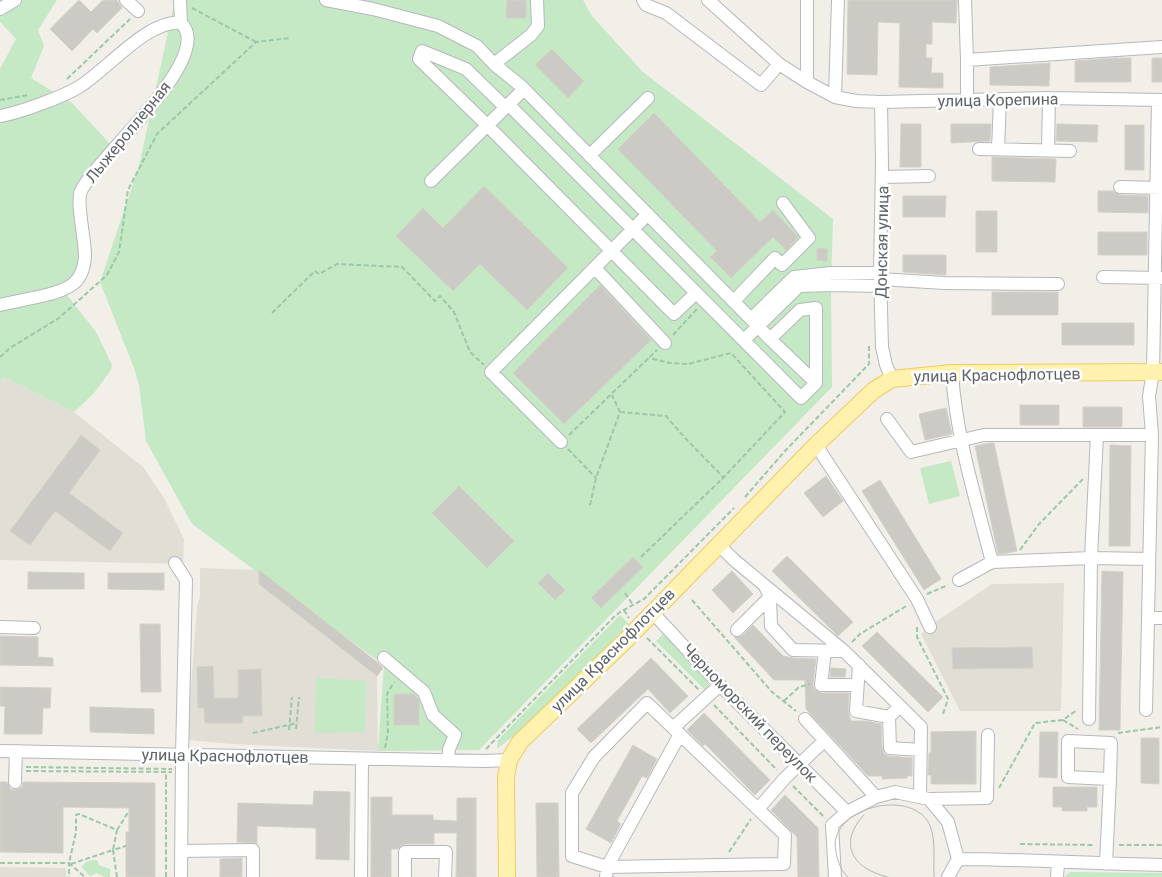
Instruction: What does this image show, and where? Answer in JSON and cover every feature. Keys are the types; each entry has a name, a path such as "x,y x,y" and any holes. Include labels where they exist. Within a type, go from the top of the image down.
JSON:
{"main road":[{"name":"улица Краснофлотцев","path":"509,760 520,742 638,628 816,444 874,390 892,379 952,373 1158,372"},
{"path":"507,877 506,777 509,760"}],"street":[{"path":"0,9 15,0"},
{"path":"126,0 138,11"},
{"path":"326,0 373,9 438,26 477,46 494,64 524,89 770,339 816,383"},
{"path":"494,64 531,35 538,26 537,0"},
{"path":"643,0 646,5 666,13 762,85 779,64"},
{"name":"улица Корепина","path":"708,0 779,64 835,97 856,101 881,102 1049,98 1160,100"},
{"path":"807,0 807,82"},
{"path":"835,97 838,0"},
{"path":"965,0 967,100"},
{"name":"Лыжероллерная","path":"0,305 57,293 74,285 79,277 85,262 80,202 82,189 100,165 150,108 171,79 183,58 188,46 187,35 181,23 180,1"},
{"path":"0,116 79,87 148,32 167,23 181,23"},
{"path":"967,60 1162,47"},
{"path":"696,293 674,314 487,125 418,59 422,51 466,69 507,105 744,340 801,398 816,383 816,308 800,310 770,339"},
{"path":"431,181 524,89"},
{"path":"590,155 648,98"},
{"path":"1048,150 1049,98"},
{"path":"998,149 1000,100"},
{"path":"1146,710 1152,435 1150,396 1158,372 1160,100"},
{"name":"Донская улица","path":"881,102 880,279 882,347 886,365 892,379"},
{"path":"979,149 1070,151"},
{"path":"882,177 929,176"},
{"path":"1120,187 1160,188"},
{"path":"734,301 775,258 782,265 809,238 782,203"},
{"path":"561,442 491,372 648,214"},
{"path":"595,268 662,346"},
{"path":"744,340 754,322 794,277 831,273 880,279 1058,284"},
{"path":"1103,277 1159,278"},
{"path":"952,373 953,395 961,441 992,562"},
{"path":"887,419 910,452 984,435 1152,435"},
{"path":"1089,719 1091,558 1098,435"},
{"path":"816,444 917,599 928,622"},
{"path":"718,544 767,591 844,651 921,727 924,798 948,822 958,859 948,877"},
{"path":"959,580 992,562 1091,558 1149,559"},
{"path":"176,563 186,580 181,877"},
{"path":"737,630 767,591"},
{"path":"767,591 771,626 793,650 844,651"},
{"name":"Черноморский переулок","path":"653,612 720,685 847,812"},
{"path":"1148,618 1162,618"},
{"path":"0,627 34,628"},
{"path":"825,651 821,685 857,685"},
{"path":"384,658 424,692 433,715 455,735 449,749 448,760"},
{"path":"859,665 856,711 889,717"},
{"path":"607,872 677,730 706,697 720,685"},
{"path":"647,703 758,808 785,835 784,864 720,871 607,872 572,856 572,793 594,757 647,703"},
{"path":"900,706 889,717 890,748 921,750"},
{"path":"801,715 876,797"},
{"path":"835,877 832,825 847,812 876,797 895,792 924,798 987,798 988,735"},
{"path":"758,808 785,778 824,742"},
{"name":"улица Краснофлотцев","path":"0,751 509,760"},
{"path":"16,751 16,773"},
{"path":"361,877 362,758"},
{"path":"1106,864 1110,779"},
{"path":"181,851 253,850 253,877"},
{"path":"405,877 406,852 446,852 446,877"},
{"path":"958,859 1162,865"},
{"path":"1058,862 1058,877"}],"path":[{"path":"180,1 256,42 290,38"},
{"path":"64,83 138,11"},
{"path":"0,357 10,348 59,318 107,275 119,252 128,190 157,134 256,42"},
{"path":"0,100 28,95"},
{"path":"272,314 315,271 318,274 337,264 402,267 435,300 440,296 454,312 470,352 491,372"},
{"path":"578,427 662,346"},
{"path":"744,498 784,451 869,364 869,346"},
{"path":"641,557 724,477 785,412 731,353 688,364 670,363 649,358"},
{"path":"590,505 596,478 620,412 612,395"},
{"path":"620,412 666,416 724,477"},
{"path":"561,442 596,478"},
{"path":"1014,561 1024,542 1082,481 1096,458"},
{"path":"484,750 614,617 644,599 737,505"},
{"path":"844,651 860,634 917,599 959,580"},
{"path":"625,593 633,605"},
{"path":"692,600 772,692 801,715"},
{"path":"928,622 917,626 917,637 948,699 943,714"},
{"path":"638,628 832,825"},
{"path":"385,752 388,732 388,694 400,672"},
{"path":"784,701 799,687 809,684"},
{"path":"288,730 292,697"},
{"path":"296,729 299,697"},
{"path":"999,788 1035,723 1063,720 1089,701"},
{"path":"252,733 296,723"},
{"path":"16,773 182,770"},
{"path":"16,773 166,772 182,770"},
{"path":"166,772 166,877"},
{"path":"720,871 758,808"},
{"path":"117,877 113,850 117,830 129,812"},
{"path":"69,877 76,832 76,815 79,814 117,830"},
{"path":"1020,844 1162,845"},
{"path":"0,863 70,863 126,846"},
{"path":"70,863 85,877"}],"shaded area":[{"path":"4,377 74,412 143,467 164,498 184,539 183,564 0,560 0,381"},
{"path":"200,568 259,570 259,584 377,676 378,751 187,740 197,607 200,596"},
{"path":"1064,583 1061,711 960,711 921,634 992,584"},
{"path":"0,867 66,868 66,877 0,877"}],"green space":[{"path":"0,0 57,0 38,30 44,46 31,78 72,103 113,147 77,191 87,253 67,295 96,332 112,365 111,370 94,393 74,412 4,377 0,381 0,69 16,39 0,22"},
{"path":"175,0 583,0 592,16 643,72 833,219 831,285 832,387 479,750 378,751 384,665 192,524 146,441 139,385 100,282 139,166"},
{"path":"951,461 960,496 929,504 920,468"},
{"path":"620,615 629,624 525,727 497,749 498,740"},
{"path":"663,634 706,677 709,685 706,691 656,641"},
{"path":"316,678 367,681 365,732 315,733"},
{"path":"97,860 99,865 110,869 110,877 96,873 90,876 83,869 82,866 86,862"},
{"path":"1070,872 1162,873 1162,877 1064,877"}],"building":[{"path":"79,0 91,12 103,0 117,0 122,8 97,33 93,29 72,51 50,29"},
{"path":"507,0 526,0 526,18 506,18"},
{"path":"848,0 957,0 956,23 932,22 932,44 926,44 926,58 932,58 931,73 943,73 943,88 899,87 900,23 878,22 877,75 847,74"},
{"path":"552,49 584,81 568,98 535,65"},
{"path":"1131,58 1131,82 1075,82 1075,61"},
{"path":"1152,58 1162,58 1162,82 1152,82"},
{"path":"1050,63 1049,86 990,85 990,67"},
{"path":"654,113 760,222 773,210 798,237 786,250 773,237 731,278 710,257 717,251 618,149"},
{"path":"901,124 921,124 921,167 900,167"},
{"path":"951,124 991,124 990,141 951,143"},
{"path":"1057,124 1098,125 1097,142 1056,141"},
{"path":"1125,125 1144,125 1144,170 1125,170"},
{"path":"992,157 1056,159 1055,182 992,181"},
{"path":"484,186 568,268 527,310 480,264 453,291 396,236 423,208 443,228"},
{"path":"1098,191 1113,191 1120,195 1148,196 1148,213 1098,212"},
{"path":"903,196 946,196 945,217 903,217"},
{"path":"976,211 997,211 997,252 976,252"},
{"path":"1098,232 1147,232 1147,255 1098,255"},
{"path":"817,248 828,249 827,261 817,260"},
{"path":"903,255 946,255 946,275 903,272"},
{"path":"600,285 651,340 564,424 513,373"},
{"path":"992,292 1058,292 1058,315 992,315"},
{"path":"1062,323 1134,323 1134,345 1062,345"},
{"path":"1020,405 1059,405 1059,425 1020,425"},
{"path":"1083,407 1122,407 1122,427 1083,427"},
{"path":"946,408 952,434 925,440 919,414"},
{"path":"81,435 100,450 69,493 123,533 110,551 55,511 30,545 10,531"},
{"path":"994,443 1017,551 998,554 975,446"},
{"path":"1110,445 1131,446 1130,546 1109,546"},
{"path":"826,476 843,501 823,517 804,493"},
{"path":"880,480 941,579 924,590 862,491"},
{"path":"459,486 514,541 487,568 432,513"},
{"path":"787,556 853,622 838,636 772,571"},
{"path":"633,557 643,567 601,608 591,598"},
{"path":"259,570 377,662 383,668 377,676 259,584"},
{"path":"732,571 753,594 733,613 712,590"},
{"path":"1102,571 1123,572 1120,730 1099,730"},
{"path":"28,572 84,573 84,589 28,589"},
{"path":"108,573 164,573 164,590 108,589"},
{"path":"548,573 565,590 555,600 538,583"},
{"path":"140,624 160,624 161,692 141,692"},
{"path":"753,625 783,656 816,659 814,689 821,693 849,693 848,711 851,721 881,724 884,754 912,758 912,776 882,779 882,776 868,776 806,709 805,680 774,680 734,637 742,636"},
{"path":"877,632 943,697 928,712 862,646"},
{"path":"0,636 38,637 38,657 53,658 53,666 0,665"},
{"path":"1032,647 1033,668 953,669 952,648"},
{"path":"651,658 688,696 670,713 648,689 591,743 577,729"},
{"path":"213,666 214,698 238,698 238,670 261,669 262,716 242,716 243,723 205,723 204,708 198,708 197,667"},
{"path":"831,668 846,669 845,677 830,677"},
{"path":"0,687 51,688 50,708 43,708 42,734 4,734 5,706 0,706"},
{"path":"394,694 413,694 417,697 419,701 419,725 394,725"},
{"path":"90,707 154,709 154,734 90,732"},
{"path":"704,713 770,780 755,795 705,744 703,746 687,730"},
{"path":"976,731 976,784 931,784 931,775 928,775 931,732"},
{"path":"1040,732 1058,732 1057,778 1039,777"},
{"path":"1141,738 1159,738 1159,784 1141,783"},
{"path":"633,745 657,759 647,778 642,776 617,821 621,824 611,843 586,829"},
{"path":"0,782 7,782 10,789 15,790 22,787 23,782 155,783 155,877 126,877 126,832 129,832 129,808 63,807 63,853 0,852"},
{"path":"1053,787 1097,787 1097,807 1087,807 1087,811 1062,811 1062,807 1053,807"},
{"path":"314,791 350,792 349,860 316,859 316,828 257,826 257,843 237,842 238,803 313,805"},
{"path":"785,795 818,828 819,877 798,877 797,837 771,810"},
{"path":"371,797 392,797 392,815 433,815 433,820 457,821 457,798 476,798 476,877 456,877 457,833 434,833 434,844 405,844 401,845 398,849 391,849 391,877 371,877"},
{"path":"536,803 558,803 559,877 537,877"},
{"path":"242,858 242,877 220,877 220,859"}],"tram line":[{"path":"848,877 840,865 835,848 836,838 842,827 851,818 863,811 877,806 891,805 905,806 917,811 927,820 932,832 934,847 934,877"},
{"path":"864,815 851,836 850,845 853,854 858,862 866,868 888,877"}]}
